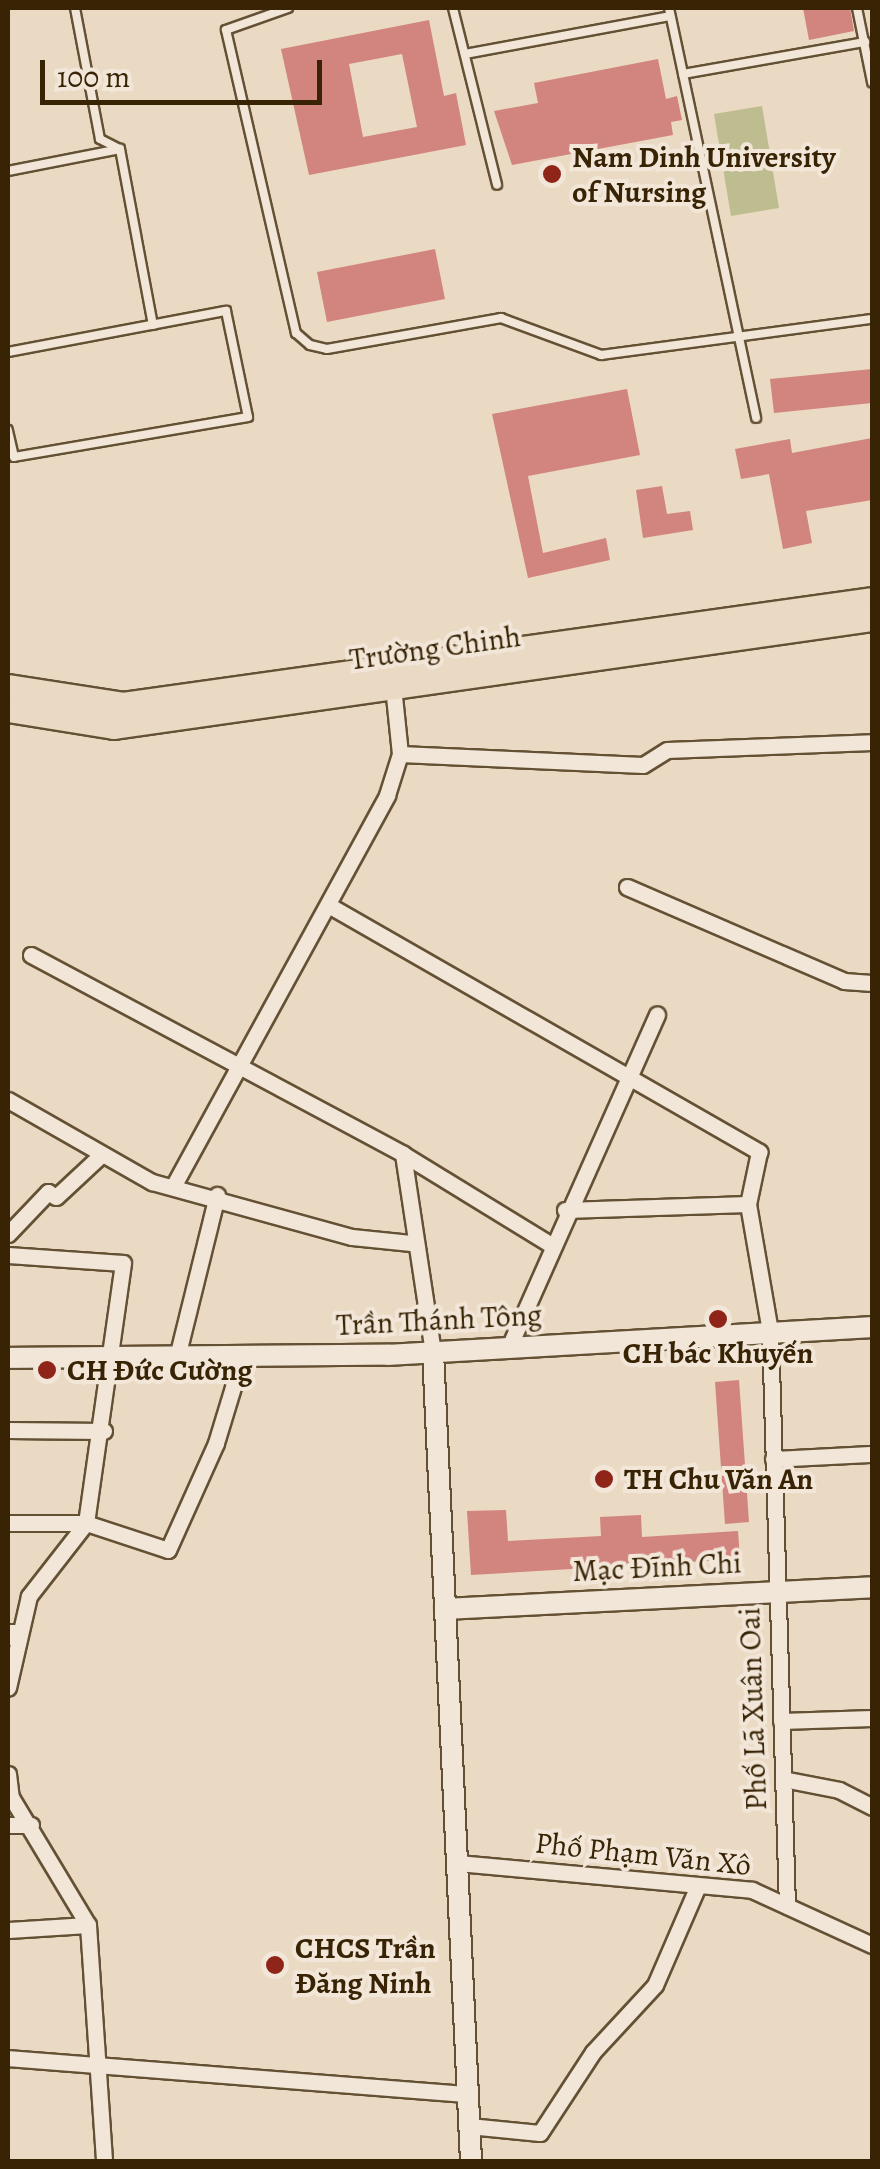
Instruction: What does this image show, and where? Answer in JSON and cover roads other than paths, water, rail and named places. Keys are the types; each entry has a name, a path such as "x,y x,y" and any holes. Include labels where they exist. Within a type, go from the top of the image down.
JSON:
{"main road":[{"name":"Trường Chinh","path":"8,687 123,705 872,600"},
{"name":"Trường Chinh","path":"8,709 114,726 872,618"}],"street":[{"path":"175,1183 237,1065 330,906 400,754 393,686"},
{"path":"400,754 643,765 666,750 872,742"},
{"path":"627,887 844,981 872,983"},
{"path":"330,906 758,1152 748,1204 565,1210"},
{"path":"31,955 403,1154 550,1244"},
{"path":"509,1346 623,1076 656,1014"},
{"path":"8,1100 152,1182 175,1183 352,1237 411,1243"},
{"path":"8,1234 48,1192 56,1198 101,1154"},
{"path":"403,1154 411,1243 432,1352 471,2162"},
{"path":"178,1357 217,1195"},
{"name":"Phố Lã Xuân Oai","path":"748,1204 770,1331 787,1906"},
{"path":"8,1255 123,1263 104,1430 86,1524 29,1596 11,1635 8,1688"},
{"name":"Trần Thánh Tông","path":"8,1358 113,1360 432,1352 872,1326"},
{"path":"8,1523 86,1524 168,1550 216,1442 243,1354"},
{"path":"8,1430 104,1430"},
{"path":"774,1459 872,1454"},
{"name":"Mạc Đĩnh Chi","path":"444,1609 872,1586"},
{"path":"781,1721 872,1718"},
{"path":"8,1774 31,1825 88,1925 103,2066 104,2162"},
{"path":"783,1779 839,1790 872,1807"},
{"path":"8,1825 31,1825"},
{"name":"Phố Phạm Văn Xô","path":"457,1862 697,1888 752,1890 872,1945"},
{"path":"469,2126 540,2133 594,2052 656,1985 697,1888"},
{"path":"8,1930 88,1925"},
{"path":"8,2058 468,2094"}],"lane":[{"path":"75,8 100,138 120,149"},
{"path":"288,8 226,30 296,333 310,346 327,349 501,318 601,354 872,319"},
{"path":"453,8 496,185"},
{"path":"857,8 872,82"},
{"path":"465,54 669,12 756,418"},
{"path":"683,74 864,42"},
{"path":"8,171 120,149"},
{"path":"120,149 153,325"},
{"path":"8,352 226,311 248,417 14,457 8,430"}],"place":[{"name":"Nam Dinh University of Nursing","path":"552,174"},
{"name":"CH bác Khuyến","path":"718,1319"},
{"name":"CH Đức Cường","path":"47,1370"},
{"name":"TH Chu Văn An","path":"604,1479"},
{"name":"CHCS Trần Đăng Ninh","path":"275,1965"}]}
